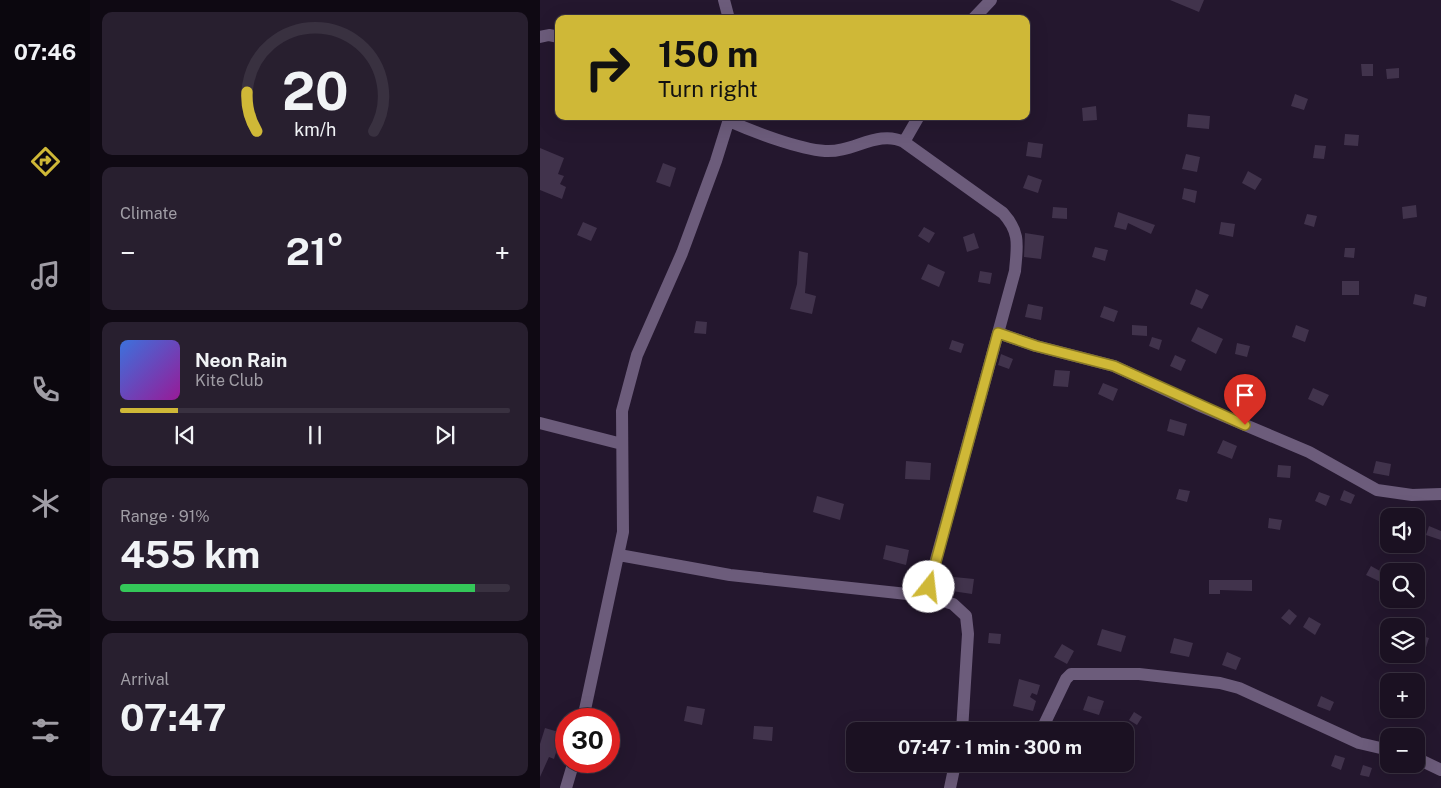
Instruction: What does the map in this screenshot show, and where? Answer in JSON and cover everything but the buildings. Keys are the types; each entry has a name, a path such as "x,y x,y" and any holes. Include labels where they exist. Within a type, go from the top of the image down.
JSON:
{"street":[{"path":"724,0 728,15"},
{"path":"977,15 991,0"},
{"path":"540,37 549,35 555,36"},
{"path":"585,708 619,555 622,532 622,411 637,355 682,253 729,120"},
{"path":"735,120 790,142 826,151 851,148 885,137 896,138 1003,213 1014,225 1017,241 1015,271 926,596"},
{"path":"904,142 917,120"},
{"path":"998,333 1036,346 1114,366 1200,406 1309,452 1377,490 1412,495 1441,494"},
{"path":"540,423 622,444"},
{"path":"619,555 730,575 926,596 953,604 966,616 968,634 966,722"},
{"path":"1045,722 1066,678 1071,674 1139,674 1191,679 1239,688 1359,743 1380,748"},
{"path":"1425,762 1441,770"},
{"path":"950,788 953,772"},
{"path":"566,788 570,773"}],"route":[{"path":"929,587 998,333 1036,346 1114,366 1245,425"}]}
